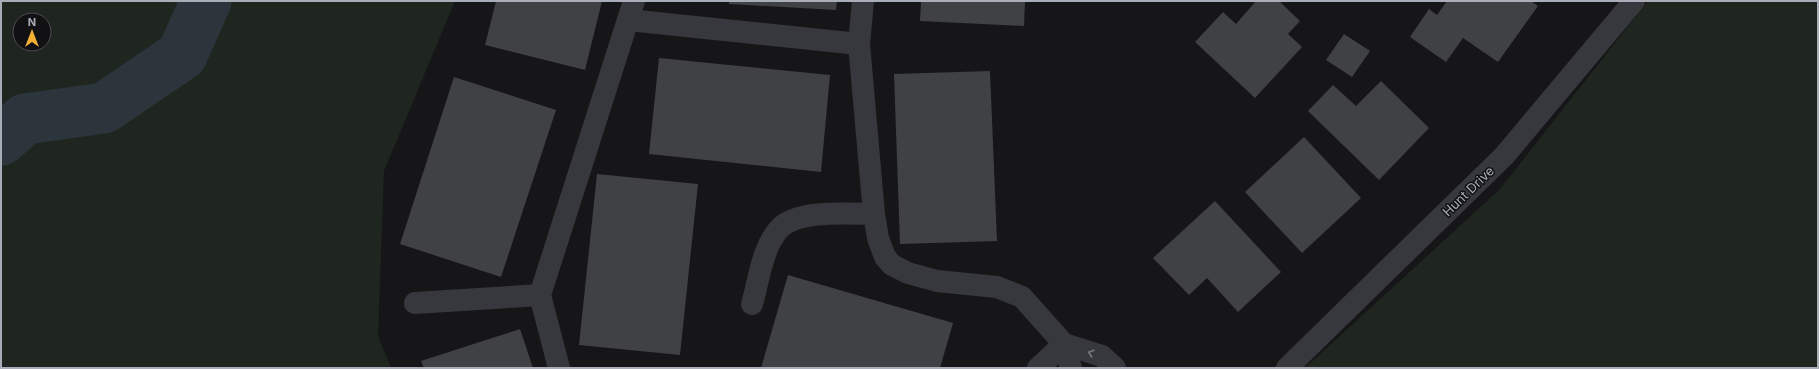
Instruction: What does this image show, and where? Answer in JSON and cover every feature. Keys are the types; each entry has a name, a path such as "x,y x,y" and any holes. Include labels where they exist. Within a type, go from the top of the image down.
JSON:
{"street":[{"path":"863,1 859,44 874,214 878,238 885,257 892,265 908,273 937,281 998,287 1022,297 1064,344 1071,368"},
{"name":"Hunt Drive","path":"1287,368 1504,156 1634,1"},
{"path":"559,368 540,295 631,11 859,44"},
{"path":"752,304 769,245 780,228 799,218 822,214 874,214"},
{"path":"416,303 540,295"},
{"path":"1038,368 1064,344"},
{"path":"1064,344 1102,356 1115,368"}],"shaded area":[{"path":"1,1 455,1 384,171 378,336 391,368 1,368"},
{"path":"1648,1 1818,1 1818,368 1305,368 1500,189"}],"building":[{"path":"496,1 602,1 585,70 485,45"},
{"path":"729,1 837,1 836,10 729,4"},
{"path":"921,1 1025,1 1024,26 920,21"},
{"path":"1256,1 1279,1 1300,21 1288,34 1302,47 1255,98 1195,42 1223,12 1236,24"},
{"path":"1447,1 1531,1 1538,6 1498,62 1463,38 1446,62 1410,37 1429,9 1437,15"},
{"path":"1344,34 1370,51 1352,77 1326,60"},
{"path":"659,58 830,75 821,172 649,154"},
{"path":"990,71 997,241 900,244 894,74"},
{"path":"454,77 556,110 501,277 400,244"},
{"path":"1381,81 1429,128 1379,180 1308,111 1333,85 1356,106"},
{"path":"1304,137 1361,198 1302,253 1245,192"},
{"path":"597,174 698,184 680,355 579,345"},
{"path":"1215,201 1281,272 1238,312 1207,278 1189,295 1153,258"},
{"path":"788,275 953,323 940,368 761,368"},
{"path":"520,329 533,368 424,368 421,361"}],"waterway":[{"path":"1,140 25,119 104,108 182,55 206,1"}]}
